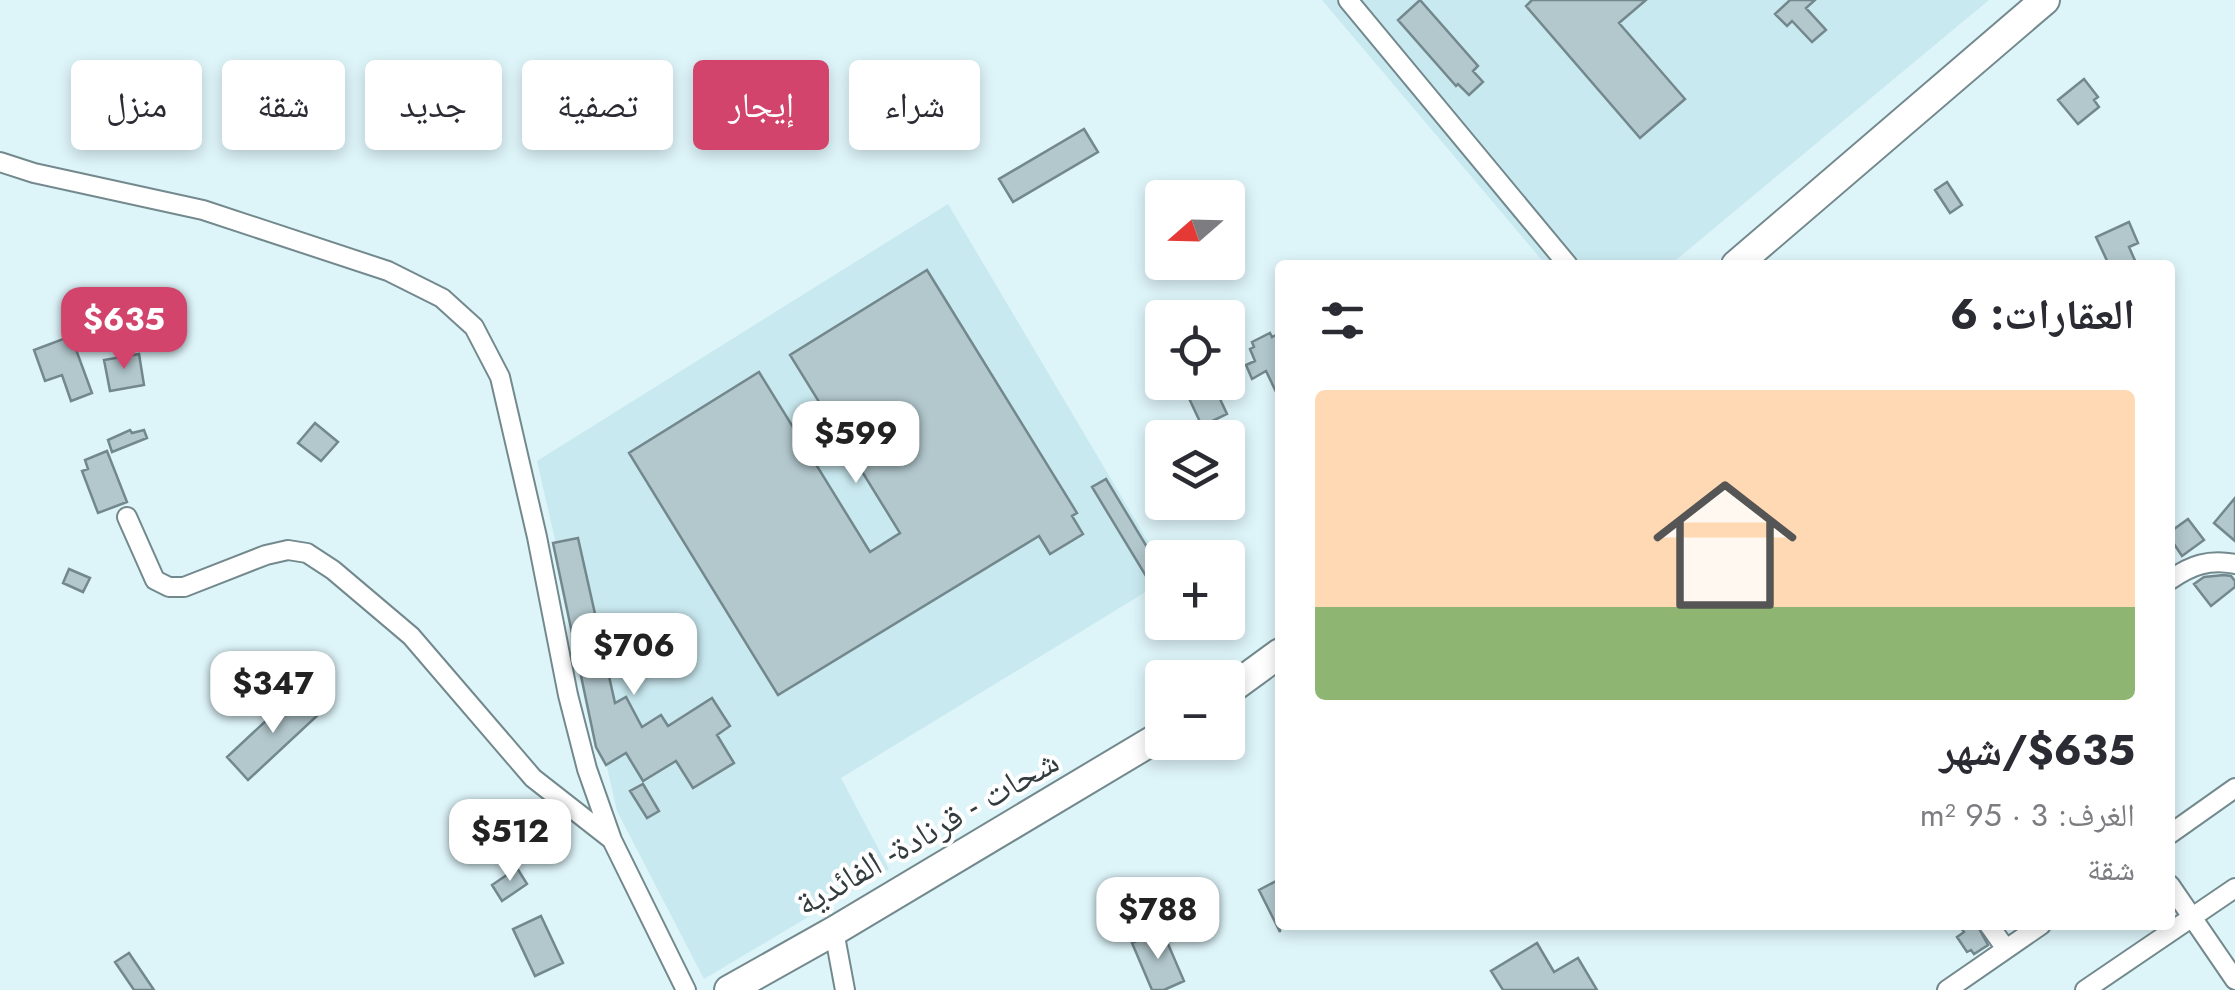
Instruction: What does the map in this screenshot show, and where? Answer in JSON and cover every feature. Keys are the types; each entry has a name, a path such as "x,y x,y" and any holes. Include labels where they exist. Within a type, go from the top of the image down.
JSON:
{"main road":[{"path":"1742,260 2044,0"},
{"path":"1245,678 1275,656"},
{"name":"شحات - قرنادة- الفائدية","path":"729,990 1145,745"}],"street":[{"path":"1348,0 1564,260"},
{"path":"0,162 203,210 388,271 442,298 474,328 500,377 587,769 612,840 686,990"},
{"path":"127,517 155,580 169,587 184,587 288,550 307,553 333,570 411,636 533,778 612,840"},
{"path":"2175,577 2217,561 2235,564"},
{"path":"2175,830 2235,788"},
{"path":"2175,929 2235,888"},
{"path":"2175,893 2235,980"},
{"path":"1992,930 2006,950"},
{"path":"1947,990 2033,930"},
{"path":"2085,990 2173,930"},
{"path":"834,931 845,990"}],"shaded area":[{"path":"1322,0 1989,0 1676,260 1542,260"},
{"path":"948,204 1147,540 1145,592 841,778 889,869 704,979 617,811 537,461"}],"building":[{"path":"1420,0 1478,66 1473,71 1483,82 1469,95 1456,86 1398,20"},
{"path":"1532,0 1646,0 1619,23 1685,99 1640,138 1526,6"},
{"path":"1790,0 1815,0 1806,8 1826,30 1812,42 1792,21 1787,26 1775,14"},
{"path":"2084,79 2098,97 2094,100 2099,107 2078,124 2058,100"},
{"path":"1084,129 1098,152 1013,202 999,179"},
{"path":"1947,182 1962,205 1950,213 1935,190"},
{"path":"2129,222 2138,243 2129,247 2135,260 2107,260 2096,237"},
{"path":"927,270 1077,513 1072,516 1083,534 1050,554 1039,536 778,695 629,453 759,372 870,552 900,533 790,355"},
{"path":"1270,333 1275,336 1275,390 1266,371 1252,379 1246,365 1255,361 1250,349 1254,347 1252,342"},
{"path":"71,336 92,393 71,401 62,375 45,381 34,350"},
{"path":"139,354 144,385 110,391 104,360"},
{"path":"1190,400 1220,400 1227,414 1214,420 1199,420"},
{"path":"315,423 338,442 321,461 298,443"},
{"path":"130,430 144,430 147,438 112,452 108,440"},
{"path":"107,451 127,502 98,513 82,471 88,469 85,460"},
{"path":"1106,479 1145,544 1145,574 1092,487"},
{"path":"2235,498 2235,541 2214,523"},
{"path":"2188,519 2204,540 2182,556 2175,546 2175,528"},
{"path":"578,538 615,703 626,697 642,727 661,715 668,726 712,698 730,726 717,735 734,763 693,788 676,761 643,781 626,753 606,765 596,747 553,543"},
{"path":"69,569 90,578 83,592 63,583"},
{"path":"2231,576 2235,587 2211,606 2194,584 2204,577"},
{"path":"298,691 319,714 248,780 227,757"},
{"path":"643,784 659,811 647,818 630,791"},
{"path":"517,868 527,884 502,901 492,885"},
{"path":"1275,882 1275,922 1259,890"},
{"path":"541,916 563,963 535,976 513,929"},
{"path":"1162,930 1184,981 1164,990 1152,990 1132,943"},
{"path":"1980,930 1988,945 1974,954 1971,950 1967,952 1957,937"},
{"path":"1537,943 1554,972 1578,958 1597,990 1503,990 1491,971"},
{"path":"129,953 154,990 134,990 115,962"}]}
